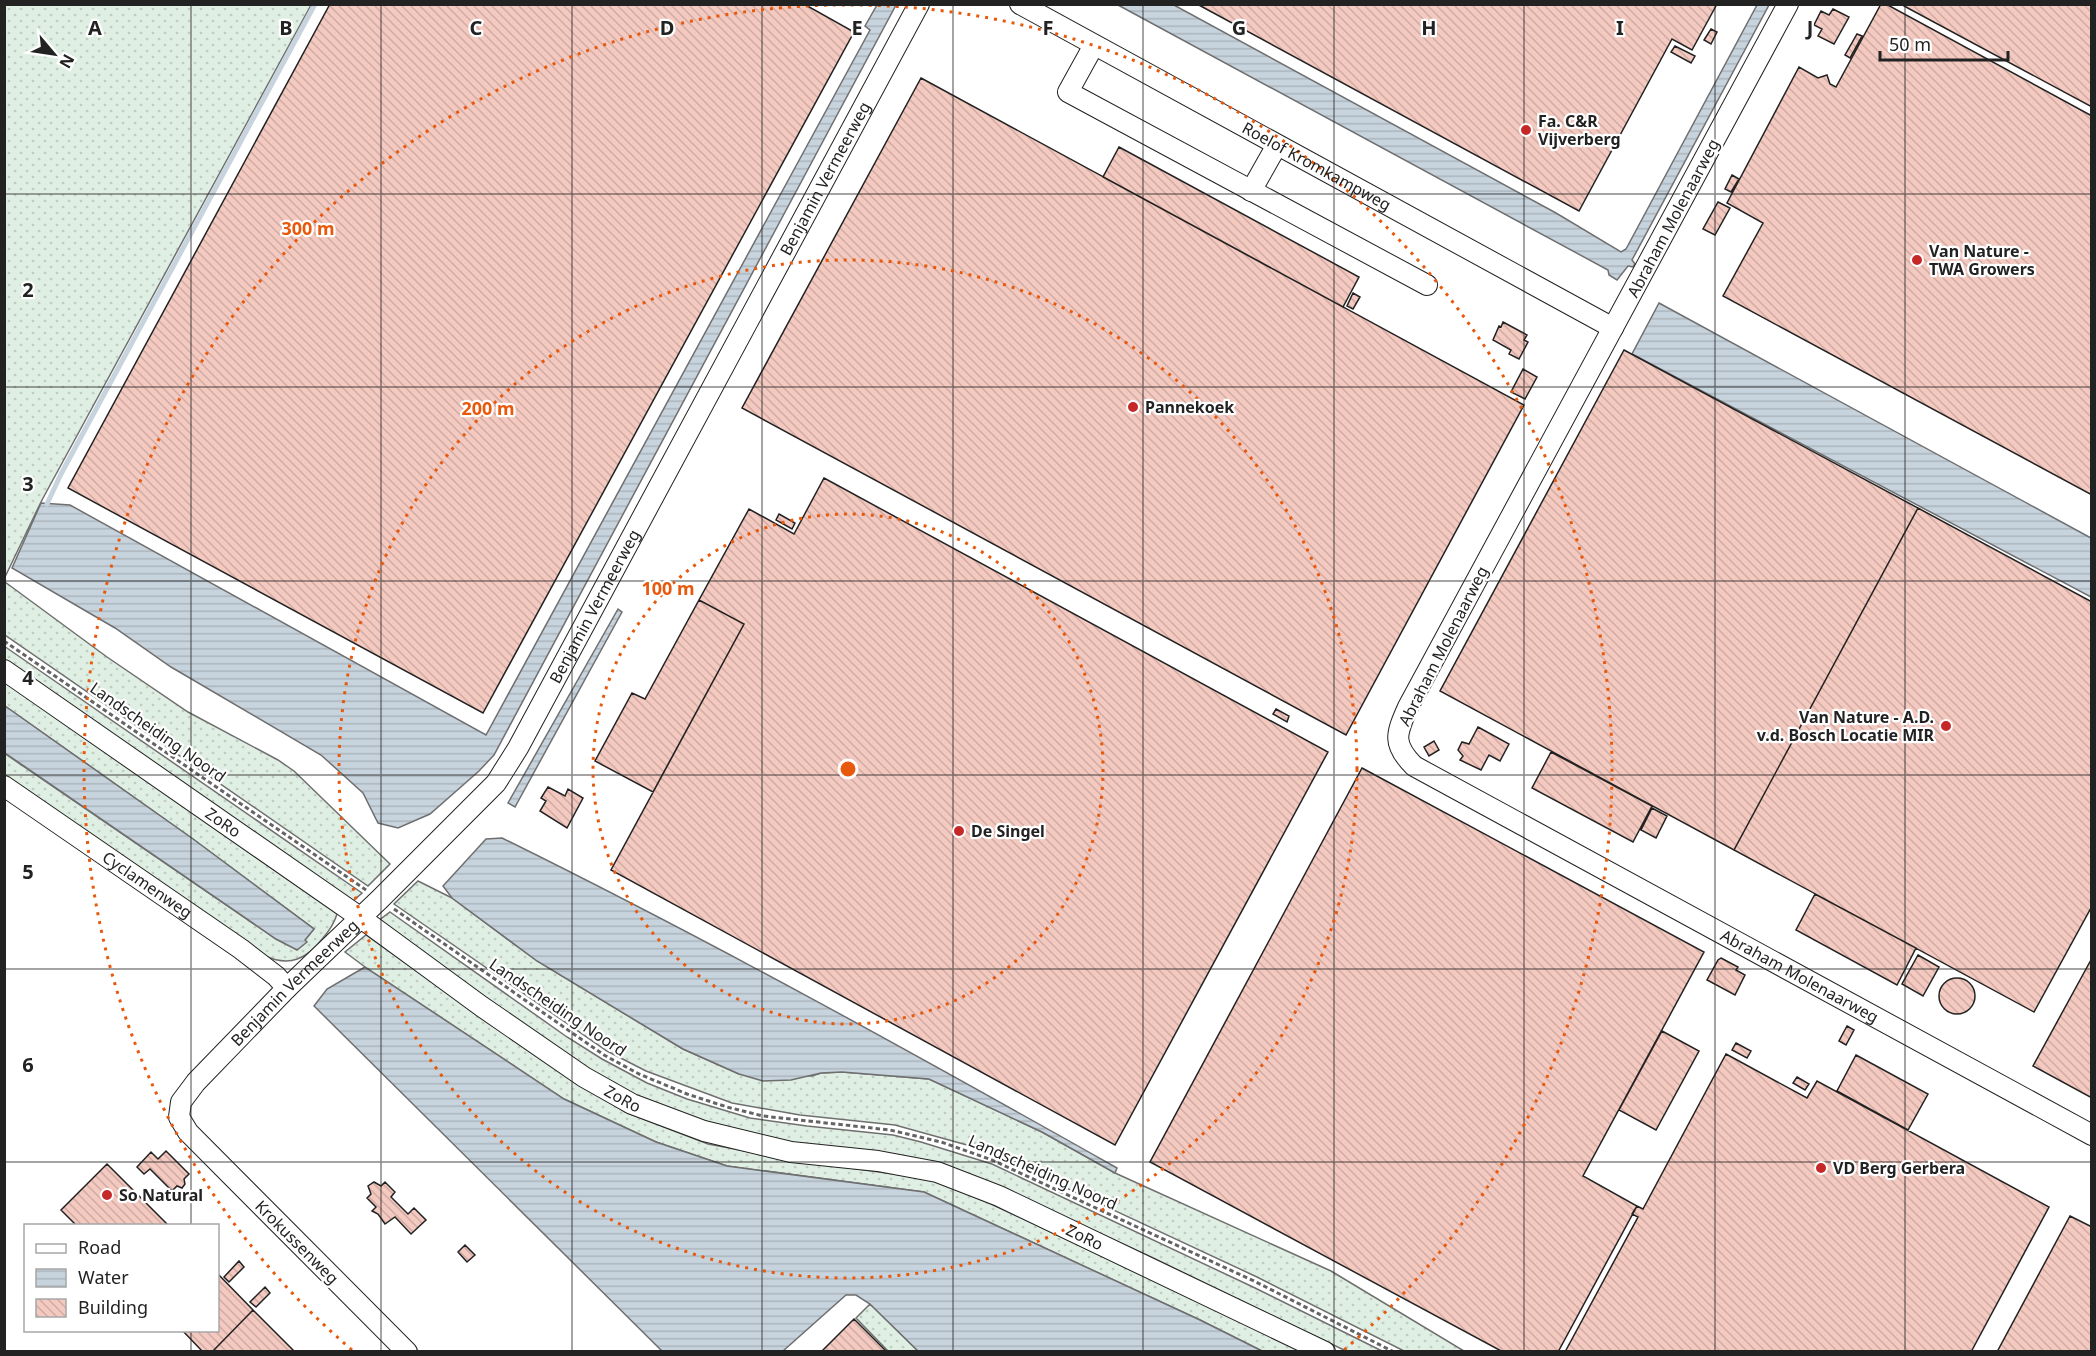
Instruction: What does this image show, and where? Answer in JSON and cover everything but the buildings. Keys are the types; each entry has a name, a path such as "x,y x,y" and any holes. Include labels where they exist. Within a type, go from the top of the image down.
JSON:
{"street":[{"name":"Benjamin Vermeerweg","path":"188,1132 179,1117 181,1102 196,1082 287,988 361,918 496,783 518,748 919,4"},
{"name":"Roelof Kromkampweg","path":"1020,4 1613,328"},
{"name":"Abraham Molenaarweg","path":"1788,4 1408,707 1398,738 1401,753 1414,766 2091,1135"},
{"path":"1094,45 1068,92 1426,285"},
{"path":"1251,191 1277,145"},
{"name":"ZoRo","path":"4,670 361,918 535,1044 584,1077 632,1104 704,1131 790,1152 878,1161 937,1172 999,1196 1325,1352"},
{"name":"Cyclamenweg","path":"4,786 241,949 276,976 287,988"},
{"name":"Krokussenweg","path":"188,1132 407,1352"}],"path":[{"name":"Landscheiding Noord","path":"4,641 595,1049 639,1074 687,1094 754,1114 890,1130 941,1142 992,1160 1254,1281 1394,1352"}],"green space":[{"path":"4,5 311,5 42,500 5,577"},
{"path":"5,582 107,657 188,712 278,760 294,771 390,864 368,886 5,635"},
{"path":"4,646 362,893 353,901 14,667 5,660"},
{"path":"5,682 337,914 328,932 311,951 297,959 282,961 265,956 5,775 4,753 276,939 295,948 314,929 193,839 5,706"},
{"path":"418,881 452,898 537,961 683,1049 739,1074 812,1076 842,1072 929,1079 1042,1132 1115,1173 1331,1271 1464,1351 1404,1351 1257,1277 985,1150 895,1125 800,1115 732,1103 646,1071 607,1051 394,904"},
{"path":"390,912 567,1037 647,1083 687,1099 750,1118 893,1135 992,1164 1253,1287 1382,1351 1346,1351 1010,1192 776,1142 666,1114 584,1069 378,921"},
{"path":"366,935 526,1049 625,1112 708,1144 799,1161 930,1179 989,1203 1303,1351 1262,1351 924,1192 727,1166 656,1142 564,1099 345,952"},
{"path":"870,1304 918,1351 888,1351 856,1318"}],"water":[{"path":"877,5 896,5 494,755 430,814 398,828 378,823 363,793 321,755 171,667 115,628 12,568 41,503 70,505 486,735 870,30 865,26"},
{"path":"1118,5 1174,5 1556,213 1621,252 1626,249 1757,5 1769,5 1632,260 1635,264 1633,267 1628,266 1617,280 1609,275 1608,270"},
{"path":"1659,303 2091,538 2091,597 1632,354"},
{"path":"618,609 622,612 515,807 508,803"},
{"path":"5,706 193,839 314,929 305,940 307,942 297,950 276,939 5,753"},
{"path":"502,838 658,917 889,1041 1117,1168 1115,1173 1042,1132 929,1079 842,1072 821,1073 791,1080 763,1081 739,1074 683,1049 537,961 452,898 443,886 486,839"},
{"path":"365,967 564,1099 656,1142 727,1166 924,1192 1262,1351 918,1351 870,1304 856,1295 846,1295 783,1351 662,1351 314,1006 327,989"}],"waterway":[{"path":"47,504 61,474 315,4"}],"place":[{"name":"Fa. C&R Vijverberg","path":"1526,130"},
{"name":"Van Nature - TWA Growers","path":"1917,260"},
{"name":"Pannekoek","path":"1133,407"},
{"name":"Van Nature - A.D. v.d. Bosch Locatie MIR","path":"1946,726"},
{"name":"De Singel","path":"959,831"},
{"name":"VD Berg Gerbera","path":"1821,1168"},
{"name":"So Natural","path":"107,1195"}]}
